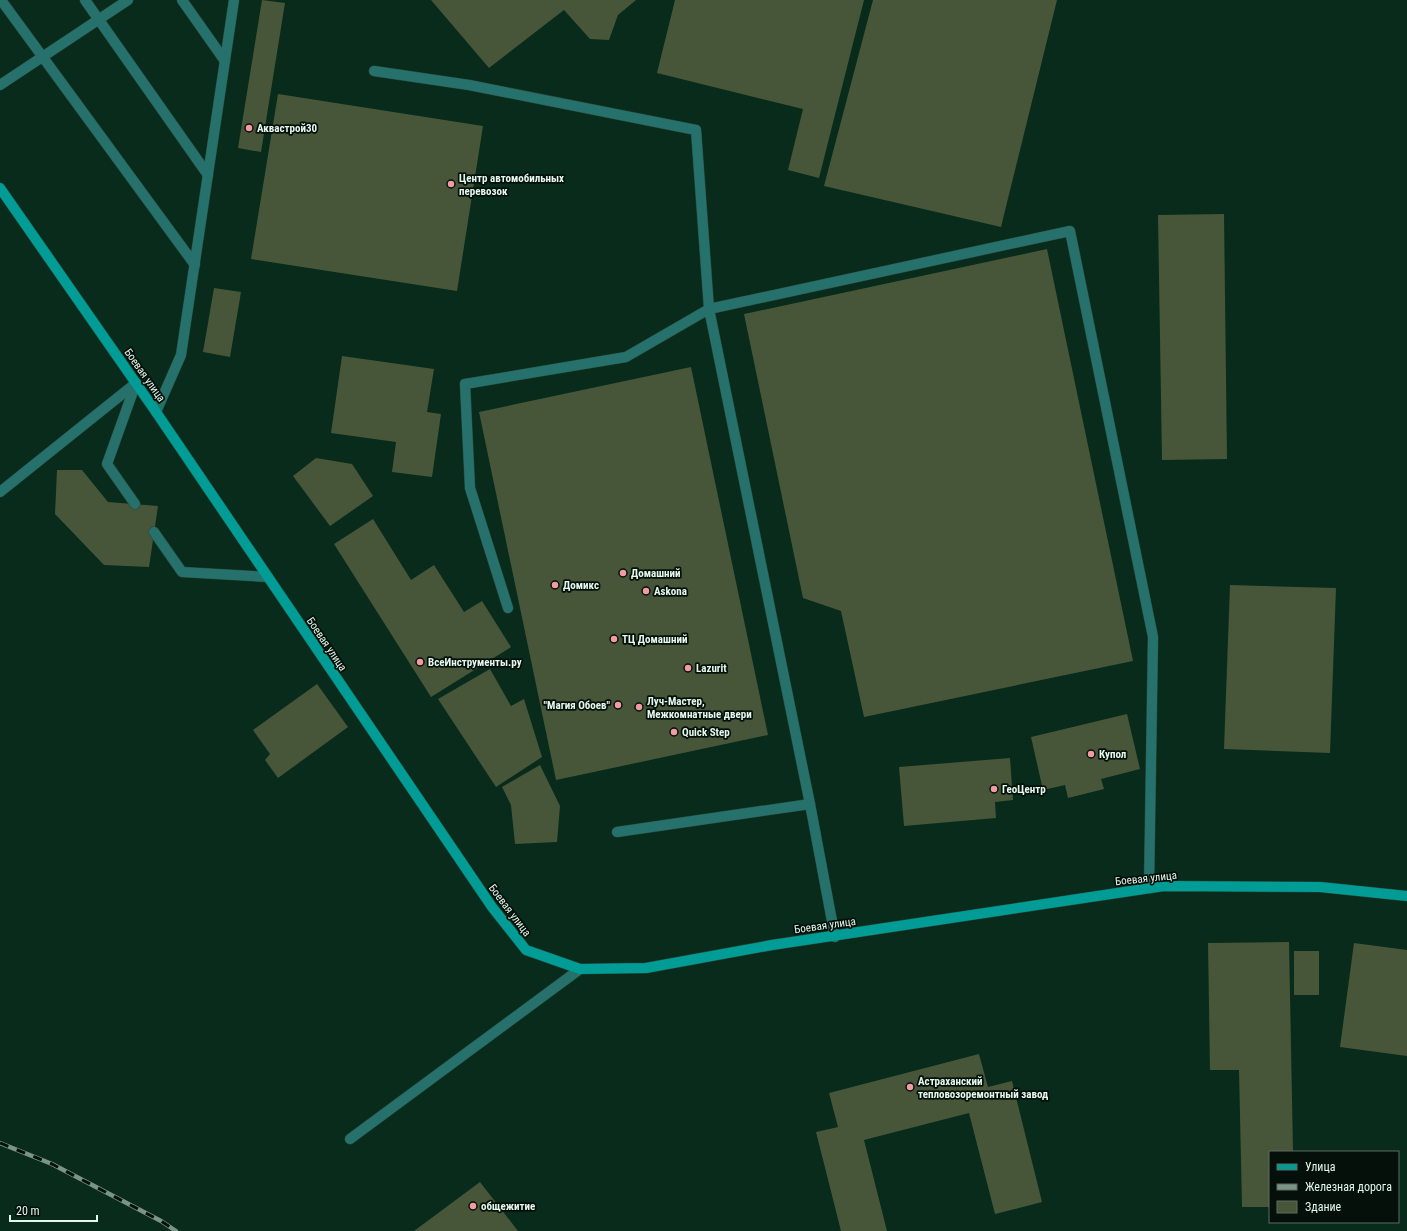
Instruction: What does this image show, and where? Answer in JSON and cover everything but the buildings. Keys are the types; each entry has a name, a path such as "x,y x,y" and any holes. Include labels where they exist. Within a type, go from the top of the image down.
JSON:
{"main road":[{"name":"Боевая улица","path":"0,188 156,412 487,900 526,950 580,969 646,968 772,945 835,937 1164,886 1320,887 1407,896"}],"lane":[{"path":"1,0 195,265"},
{"path":"85,0 208,175"},
{"path":"0,85 128,0"},
{"path":"182,0 225,61"},
{"path":"156,412 182,355 234,0"},
{"path":"374,72 469,86 696,130 710,309 810,804 835,937"},
{"path":"508,608 470,488 465,384 626,357 710,309 1070,232 1153,637 1149,888"},
{"path":"0,492 136,383"},
{"path":"135,504 107,464 136,383"},
{"path":"154,532 182,572 268,577"},
{"path":"616,832 810,804"},
{"path":"350,1139 580,969"}],"railway":[{"path":"0,1143 52,1164 161,1221 176,1231"}],"place":[{"name":"Аквастрой30","path":"249,128"},
{"name":"Центр автомобильных перевозок","path":"451,184"},
{"name":"Домашний","path":"623,573"},
{"name":"Домикс","path":"555,585"},
{"name":"Askona","path":"646,591"},
{"name":"ТЦ Домашний","path":"614,639"},
{"name":"ВсеИнструменты.ру","path":"420,662"},
{"name":"Lazurit","path":"688,668"},
{"name":"\"Магия Обоев\"","path":"618,705"},
{"name":"Луч-Мастер, Межкомнатные двери","path":"639,707"},
{"name":"Quick Step","path":"674,732"},
{"name":"Купол","path":"1091,754"},
{"name":"ГеоЦентр","path":"994,789"},
{"name":"Астраханский тепловозоремонтный завод","path":"910,1087"},
{"name":"общежитие","path":"473,1206"}]}
